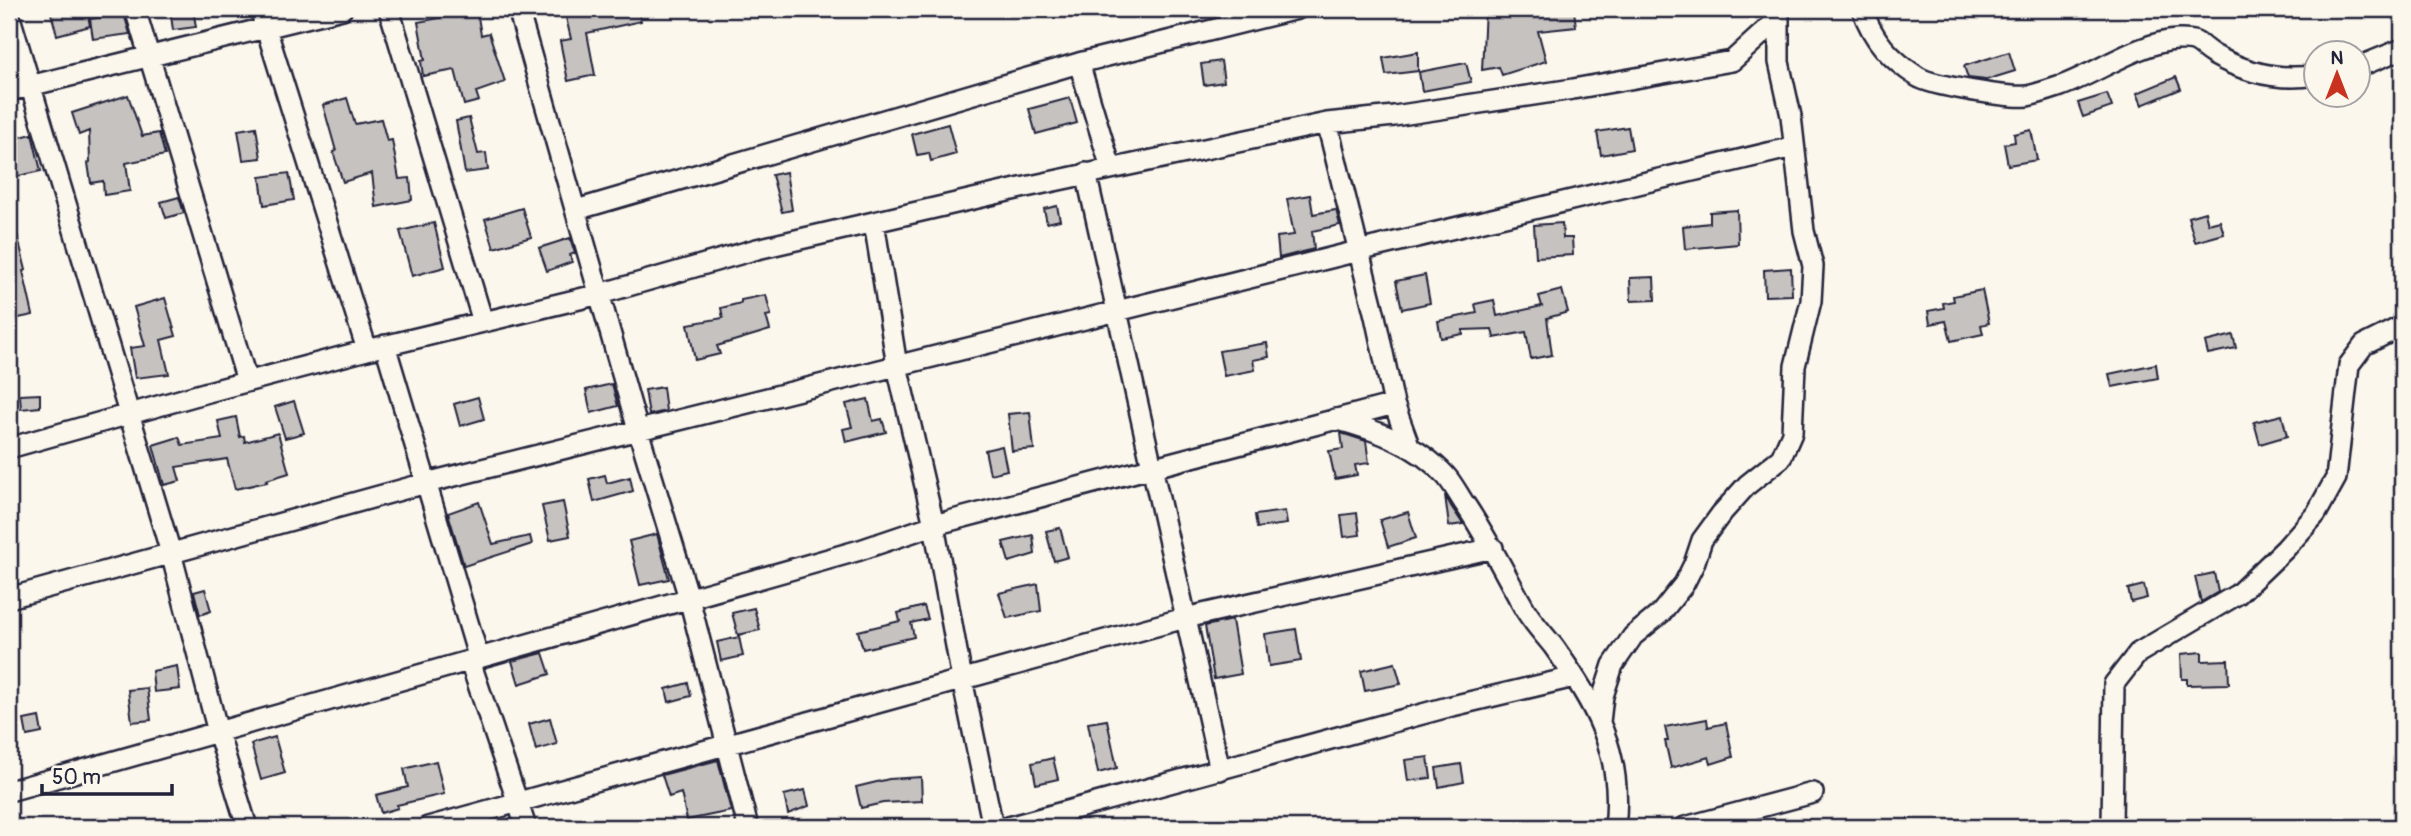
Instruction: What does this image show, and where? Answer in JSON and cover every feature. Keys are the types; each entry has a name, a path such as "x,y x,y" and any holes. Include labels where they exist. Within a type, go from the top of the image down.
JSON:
{"street":[{"path":"135,9 247,382"},
{"path":"260,9 376,348 426,483 474,660 526,827"},
{"path":"9,91 342,9"},
{"path":"389,9 483,322"},
{"path":"518,9 638,430 689,598 748,827"},
{"path":"576,210 1079,63 1297,9"},
{"path":"1862,9 1870,32 1887,54 1920,79 1971,90 2026,96 2061,86 2106,65 2173,40 2196,40 2213,54 2269,77 2302,78"},
{"path":"9,14 171,553 218,732 247,827"},
{"path":"10,444 376,348 600,294 757,249 1086,173 1327,123 1394,116 1573,89 1732,61 1779,14"},
{"path":"1600,722 1603,696 1613,665 1633,636 1661,612 1684,584 1702,540 1721,514 1747,485 1781,458 1792,433 1795,366 1811,301 1813,266 1804,231 1791,116 1779,62 1779,14"},
{"path":"2372,62 2402,49"},
{"path":"1079,63 1111,168"},
{"path":"1327,123 1394,404 1409,445"},
{"path":"9,598 426,483 1358,251 1793,148"},
{"path":"1086,173 1220,770"},
{"path":"874,222 897,366 934,525 993,827"},
{"path":"2112,827 2114,684 2138,653 2238,594 2285,549 2316,514 2336,478 2349,365 2364,345 2402,326"},
{"path":"9,791 860,550 934,525 1394,404"},
{"path":"1334,419 1368,428 1409,445 1446,476 1493,548 1523,607 1574,677 1600,722 1612,752 1617,784 1615,827"},
{"path":"428,827 1185,618 1493,548"},
{"path":"1008,827 1448,707 1574,677"},
{"path":"1685,827 1813,793"}],"building":[{"path":"87,9 90,26 57,35 51,13"},
{"path":"170,9 193,9 196,27 173,30"},
{"path":"564,9 638,9 641,21 587,33 595,75 568,81 560,41 571,39"},
{"path":"1485,9 1539,9 1541,13 1574,10 1576,27 1538,31 1546,61 1502,75 1499,67 1482,70"},
{"path":"477,11 481,35 489,33 505,82 476,92 479,101 464,105 455,70 423,76 421,61 425,60 418,22"},
{"path":"124,14 130,34 93,39 90,19"},
{"path":"1418,52 1418,71 1386,75 1383,58"},
{"path":"2009,52 2015,71 1986,80 1968,78 1964,66"},
{"path":"1221,61 1224,82 1204,85 1201,64"},
{"path":"1466,63 1471,82 1422,91 1419,72"},
{"path":"2176,77 2181,89 2142,105 2137,93"},
{"path":"2107,94 2112,107 2083,117 2078,103"},
{"path":"128,95 142,136 159,133 165,155 126,163 130,191 104,195 103,181 91,183 88,163 89,131 79,135 72,113"},
{"path":"347,98 355,124 381,119 387,141 392,140 399,179 410,178 412,200 376,207 372,173 343,182 333,152 336,151 323,105"},
{"path":"1070,98 1077,123 1036,134 1029,109"},
{"path":"469,118 478,154 486,153 488,170 465,173 456,121"},
{"path":"948,124 956,154 931,161 929,153 917,155 912,134"},
{"path":"256,127 261,158 243,160 238,130"},
{"path":"1628,127 1632,149 1601,155 1597,132"},
{"path":"2031,130 2037,160 2008,165 2004,144 2015,142 2014,134"},
{"path":"32,134 41,171 9,178 9,140"},
{"path":"786,172 792,210 782,212 772,175"},
{"path":"289,173 294,200 264,205 260,177"},
{"path":"1310,195 1313,214 1336,210 1340,225 1312,231 1314,249 1279,258 1277,237 1294,235 1287,199"},
{"path":"179,197 184,213 166,218 161,202"},
{"path":"1057,206 1060,220 1047,223 1044,209"},
{"path":"522,208 531,237 494,248 485,219"},
{"path":"1737,210 1738,244 1685,249 1683,226 1710,223 1710,212"},
{"path":"2205,212 2208,224 2220,221 2224,234 2195,242 2188,217"},
{"path":"14,222 26,270 23,271 33,315 9,320 9,223"},
{"path":"434,223 445,267 412,276 400,231"},
{"path":"1562,223 1563,238 1572,238 1573,255 1536,257 1534,225"},
{"path":"570,238 575,253 570,255 572,262 547,271 539,248"},
{"path":"1791,268 1792,295 1765,296 1764,270"},
{"path":"1425,275 1430,303 1402,309 1396,281"},
{"path":"1654,277 1655,300 1631,301 1630,278"},
{"path":"1562,290 1568,312 1547,318 1552,355 1531,359 1526,332 1494,338 1492,329 1463,330 1463,334 1441,338 1438,321 1477,313 1475,304 1494,300 1497,316 1542,306 1539,296"},
{"path":"1982,290 1989,323 1981,325 1983,334 1951,341 1946,321 1930,324 1928,311 1944,308 1943,303 1954,301 1953,296"},
{"path":"766,295 771,315 766,316 770,330 717,346 720,354 695,360 688,324 723,318 721,308 741,303 741,300"},
{"path":"165,298 176,336 161,340 169,374 135,378 130,348 145,346 134,307"},
{"path":"2233,335 2236,348 2208,354 2205,342"},
{"path":"1267,343 1269,357 1253,360 1255,370 1224,376 1219,351"},
{"path":"2156,364 2158,378 2112,387 2109,374"},
{"path":"612,384 618,406 591,413 586,390"},
{"path":"663,387 666,411 649,415 645,390"},
{"path":"40,394 40,407 21,409 20,395"},
{"path":"478,397 484,419 460,426 454,404"},
{"path":"868,399 873,421 882,419 886,432 846,442 843,429 852,427 846,404"},
{"path":"294,401 304,433 285,438 275,407"},
{"path":"1030,412 1034,449 1012,451 1008,414"},
{"path":"2282,415 2287,436 2260,444 2254,422"},
{"path":"236,417 240,437 244,436 245,442 278,433 289,473 266,480 267,482 235,489 227,459 176,467 180,481 164,485 153,445 179,437 182,445 222,439 218,421"},
{"path":"1341,433 1366,441 1369,463 1355,465 1357,475 1335,479 1329,451 1343,449"},
{"path":"1002,446 1007,470 990,474 985,450"},
{"path":"605,475 607,483 630,477 633,491 594,502 589,479"},
{"path":"1445,495 1451,506 1463,524 1449,526"},
{"path":"479,502 493,544 530,536 532,544 464,566 448,513"},
{"path":"563,502 570,536 550,540 542,506"},
{"path":"1285,511 1287,524 1257,528 1255,515"},
{"path":"1408,512 1416,538 1388,547 1380,520"},
{"path":"1357,513 1360,535 1344,537 1341,515"},
{"path":"1060,528 1068,557 1054,561 1046,531"},
{"path":"657,534 669,579 640,585 629,541"},
{"path":"1033,535 1035,554 1009,562 1003,542"},
{"path":"2214,573 2218,592 2201,602 2195,577"},
{"path":"1038,584 1041,611 1007,618 999,593"},
{"path":"2144,585 2147,598 2131,602 2128,589"},
{"path":"205,589 211,611 200,615 194,592"},
{"path":"924,606 928,619 911,623 914,637 863,649 858,631 900,621 898,613"},
{"path":"754,608 760,630 738,635 732,613"},
{"path":"1232,620 1241,674 1214,679 1205,626"},
{"path":"1296,629 1301,661 1269,666 1265,634"},
{"path":"739,637 743,656 721,661 717,642"},
{"path":"2202,652 2202,661 2228,660 2229,684 2187,685 2187,679 2182,679 2181,654"},
{"path":"543,653 550,674 519,684 512,661"},
{"path":"1395,663 1401,684 1365,691 1361,671"},
{"path":"177,666 180,689 154,692 152,671"},
{"path":"688,683 691,696 669,702 666,689"},
{"path":"147,688 151,720 132,722 128,690"},
{"path":"39,717 42,733 27,736 24,720"},
{"path":"550,718 557,744 536,750 529,724"},
{"path":"1707,719 1708,727 1726,723 1733,757 1711,764 1709,757 1671,768 1665,727"},
{"path":"1107,720 1117,768 1098,773 1088,723"},
{"path":"275,737 285,773 261,780 251,744"},
{"path":"1428,757 1431,778 1408,781 1405,760"},
{"path":"1053,758 1058,779 1036,784 1032,763"},
{"path":"718,760 731,811 687,820 681,793 669,797 662,775"},
{"path":"436,761 444,794 397,805 398,808 381,813 376,795 408,787 404,769"},
{"path":"1461,764 1464,782 1439,787 1436,768"},
{"path":"921,777 922,801 883,803 861,808 856,787 889,779"},
{"path":"805,790 809,806 788,814 784,795"}]}
